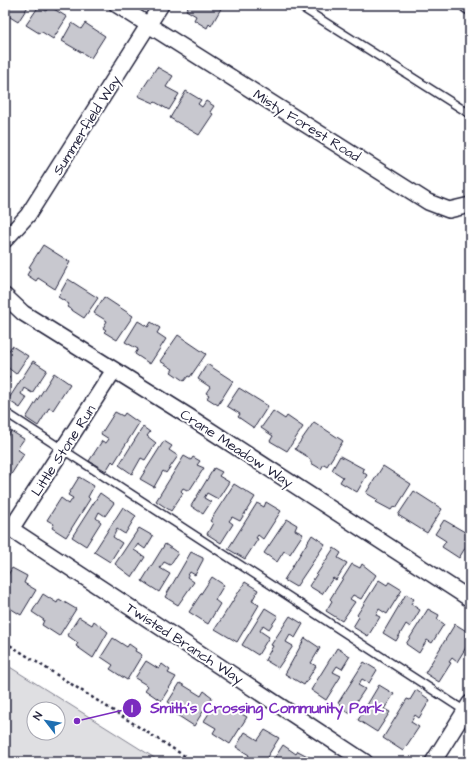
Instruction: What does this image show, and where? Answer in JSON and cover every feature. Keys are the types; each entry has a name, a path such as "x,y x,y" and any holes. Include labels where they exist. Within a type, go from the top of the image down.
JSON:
{"street":[{"name":"Misty Forest Road","path":"117,5 428,202 449,210 470,205"},
{"name":"Summerfield Way","path":"5,240 28,215 161,5"},
{"name":"Crane Meadow Way","path":"5,296 23,313 470,599"},
{"name":"Little Stone Run","path":"8,527 63,449 114,370"},
{"name":"Twisted Branch Way","path":"8,527 365,762"},
{"path":"433,762 468,707"}],"lane":[{"path":"298,5 470,114"},
{"path":"5,412 468,707"}],"path":[{"path":"5,642 194,762"}],"shaded area":[{"path":"5,664 64,701 26,701 26,741 66,741 66,702 161,762 5,762"}],"building":[{"path":"5,5 29,5 18,22 5,14"},
{"path":"189,5 223,5 211,26 209,24 207,28 194,20 196,16 186,10"},
{"path":"39,6 46,11 49,6 67,17 53,39 26,25"},
{"path":"72,23 81,29 85,23 105,36 91,58 62,41"},
{"path":"157,67 173,76 166,87 179,94 169,110 155,102 154,103 138,96"},
{"path":"186,91 201,100 198,104 202,107 206,101 214,106 210,112 213,114 199,135 170,118"},
{"path":"43,245 70,262 55,289 38,278 36,281 27,275 31,268 29,267"},
{"path":"68,279 98,298 84,318 67,307 69,304 58,297"},
{"path":"104,297 133,316 117,340 104,332 106,330 103,328 107,321 94,313"},
{"path":"138,321 148,327 151,322 160,328 157,333 166,339 150,364 135,354 138,349 125,342"},
{"path":"178,335 206,354 190,377 188,376 184,381 171,372 173,369 160,361"},
{"path":"12,346 28,356 16,374 7,367 5,370 5,356"},
{"path":"33,361 47,370 32,393 24,388 21,394 27,398 20,408 8,400"},
{"path":"207,364 233,381 218,405 207,398 209,395 206,393 210,387 198,379"},
{"path":"54,373 70,384 53,410 49,408 38,426 26,418"},
{"path":"5,374 10,377 5,384"},
{"path":"239,388 268,406 254,428 238,417 240,414 227,406"},
{"path":"273,411 285,419 287,416 303,427 287,451 270,441 273,436 261,428"},
{"path":"115,412 123,416 125,413 139,423 114,463 112,461 106,471 89,461 102,441 106,443 109,439 101,434"},
{"path":"314,422 343,441 327,466 324,464 321,469 311,463 308,457 295,449"},
{"path":"143,427 150,432 147,436 156,443 145,460 141,458 132,474 119,465"},
{"path":"11,431 24,439 17,449 24,454 5,484 5,440"},
{"path":"164,441 172,446 169,450 178,456 166,473 163,471 154,487 140,479"},
{"path":"184,456 191,460 193,457 200,461 197,465 204,468 189,491 183,488 181,491 183,493 171,511 156,501"},
{"path":"340,456 364,469 363,472 367,475 357,492 340,482 343,477 332,470"},
{"path":"383,466 411,484 396,508 394,506 391,510 376,502 378,500 366,493"},
{"path":"214,468 222,472 219,476 229,482 218,499 207,493 204,498 211,502 203,514 191,506"},
{"path":"79,477 94,486 88,497 90,499 66,537 52,528 54,524 47,520 61,498 69,504 73,498 68,495"},
{"path":"234,484 255,497 240,521 232,517 229,521 233,524 221,543 207,534 213,523 210,521"},
{"path":"414,491 442,509 427,533 398,515"},
{"path":"100,493 114,503 105,516 99,512 96,518 101,522 86,546 72,537"},
{"path":"266,502 281,511 263,539 258,535 256,538 258,539 245,559 228,549 257,503 264,507"},
{"path":"123,507 136,516 125,534 117,529 113,537 122,543 110,562 94,552"},
{"path":"287,519 297,525 295,530 303,534 290,554 284,551 277,562 264,553"},
{"path":"444,520 470,535 470,540 459,558 442,547 446,541 435,534"},
{"path":"139,528 153,536 145,549 138,544 134,550 145,557 132,577 115,564"},
{"path":"312,535 325,544 296,587 284,580"},
{"path":"165,544 178,553 170,565 164,562 160,568 170,574 159,592 142,581"},
{"path":"334,548 341,553 338,558 347,563 336,580 333,578 322,594 309,586"},
{"path":"191,552 203,558 203,560 195,575 190,572 187,577 194,582 178,605 165,597"},
{"path":"470,552 470,562 466,559"},
{"path":"352,564 360,568 362,564 376,575 361,599 353,595 350,599 355,602 342,621 326,611 332,601 330,599"},
{"path":"12,568 27,576 24,583 36,590 21,615 5,605 5,580"},
{"path":"212,577 224,585 215,600 220,604 208,624 189,612"},
{"path":"379,580 387,585 389,582 402,590 387,614 379,609 376,615 380,617 368,636 353,627 359,617 357,615"},
{"path":"245,582 258,590 252,601 259,605 237,642 215,629"},
{"path":"43,594 57,603 59,599 76,609 59,636 42,625 44,620 32,612"},
{"path":"406,594 414,599 411,604 420,610 410,627 406,624 396,641 383,633"},
{"path":"265,608 278,616 269,629 263,625 260,631 269,637 258,655 242,645"},
{"path":"428,609 439,615 437,619 444,624 432,643 427,640 419,653 406,644"},
{"path":"290,616 303,624 295,638 290,635 286,642 293,646 278,668 265,660 273,646 271,645"},
{"path":"79,617 92,625 94,621 108,632 93,658 76,646 78,643 67,635"},
{"path":"455,624 468,632 466,636 470,638 470,641 457,662 452,658 449,662 451,663 439,682 425,673"},
{"path":"113,638 127,647 129,644 136,649 135,651 142,655 127,680 110,669 113,665 101,657"},
{"path":"305,638 320,648 311,663 316,666 304,685 285,674"},
{"path":"337,648 350,656 342,669 337,666 333,672 341,676 326,700 311,690"},
{"path":"146,661 159,669 162,664 170,670 168,673 176,677 161,701 145,690 148,686 135,678"},
{"path":"364,662 377,670 369,683 362,679 358,685 365,689 349,713 340,707 342,705 338,703"},
{"path":"180,683 201,696 204,691 212,697 194,726 177,715 181,710 168,702"},
{"path":"379,685 394,694 384,709 390,712 377,732 358,720"},
{"path":"416,690 430,700 419,718 415,715 411,722 419,727 403,751 383,738 407,699 410,700"},
{"path":"215,704 228,711 230,707 247,717 230,744 213,733 216,728 204,721"},
{"path":"265,730 279,738 264,762 252,762 247,759 249,755 236,747 245,732 258,740"},
{"path":"283,745 296,754 298,751 315,760 314,762 272,762"}],"place":[{"name":"Smith's Crossing Community Park","path":"77,721"}]}
